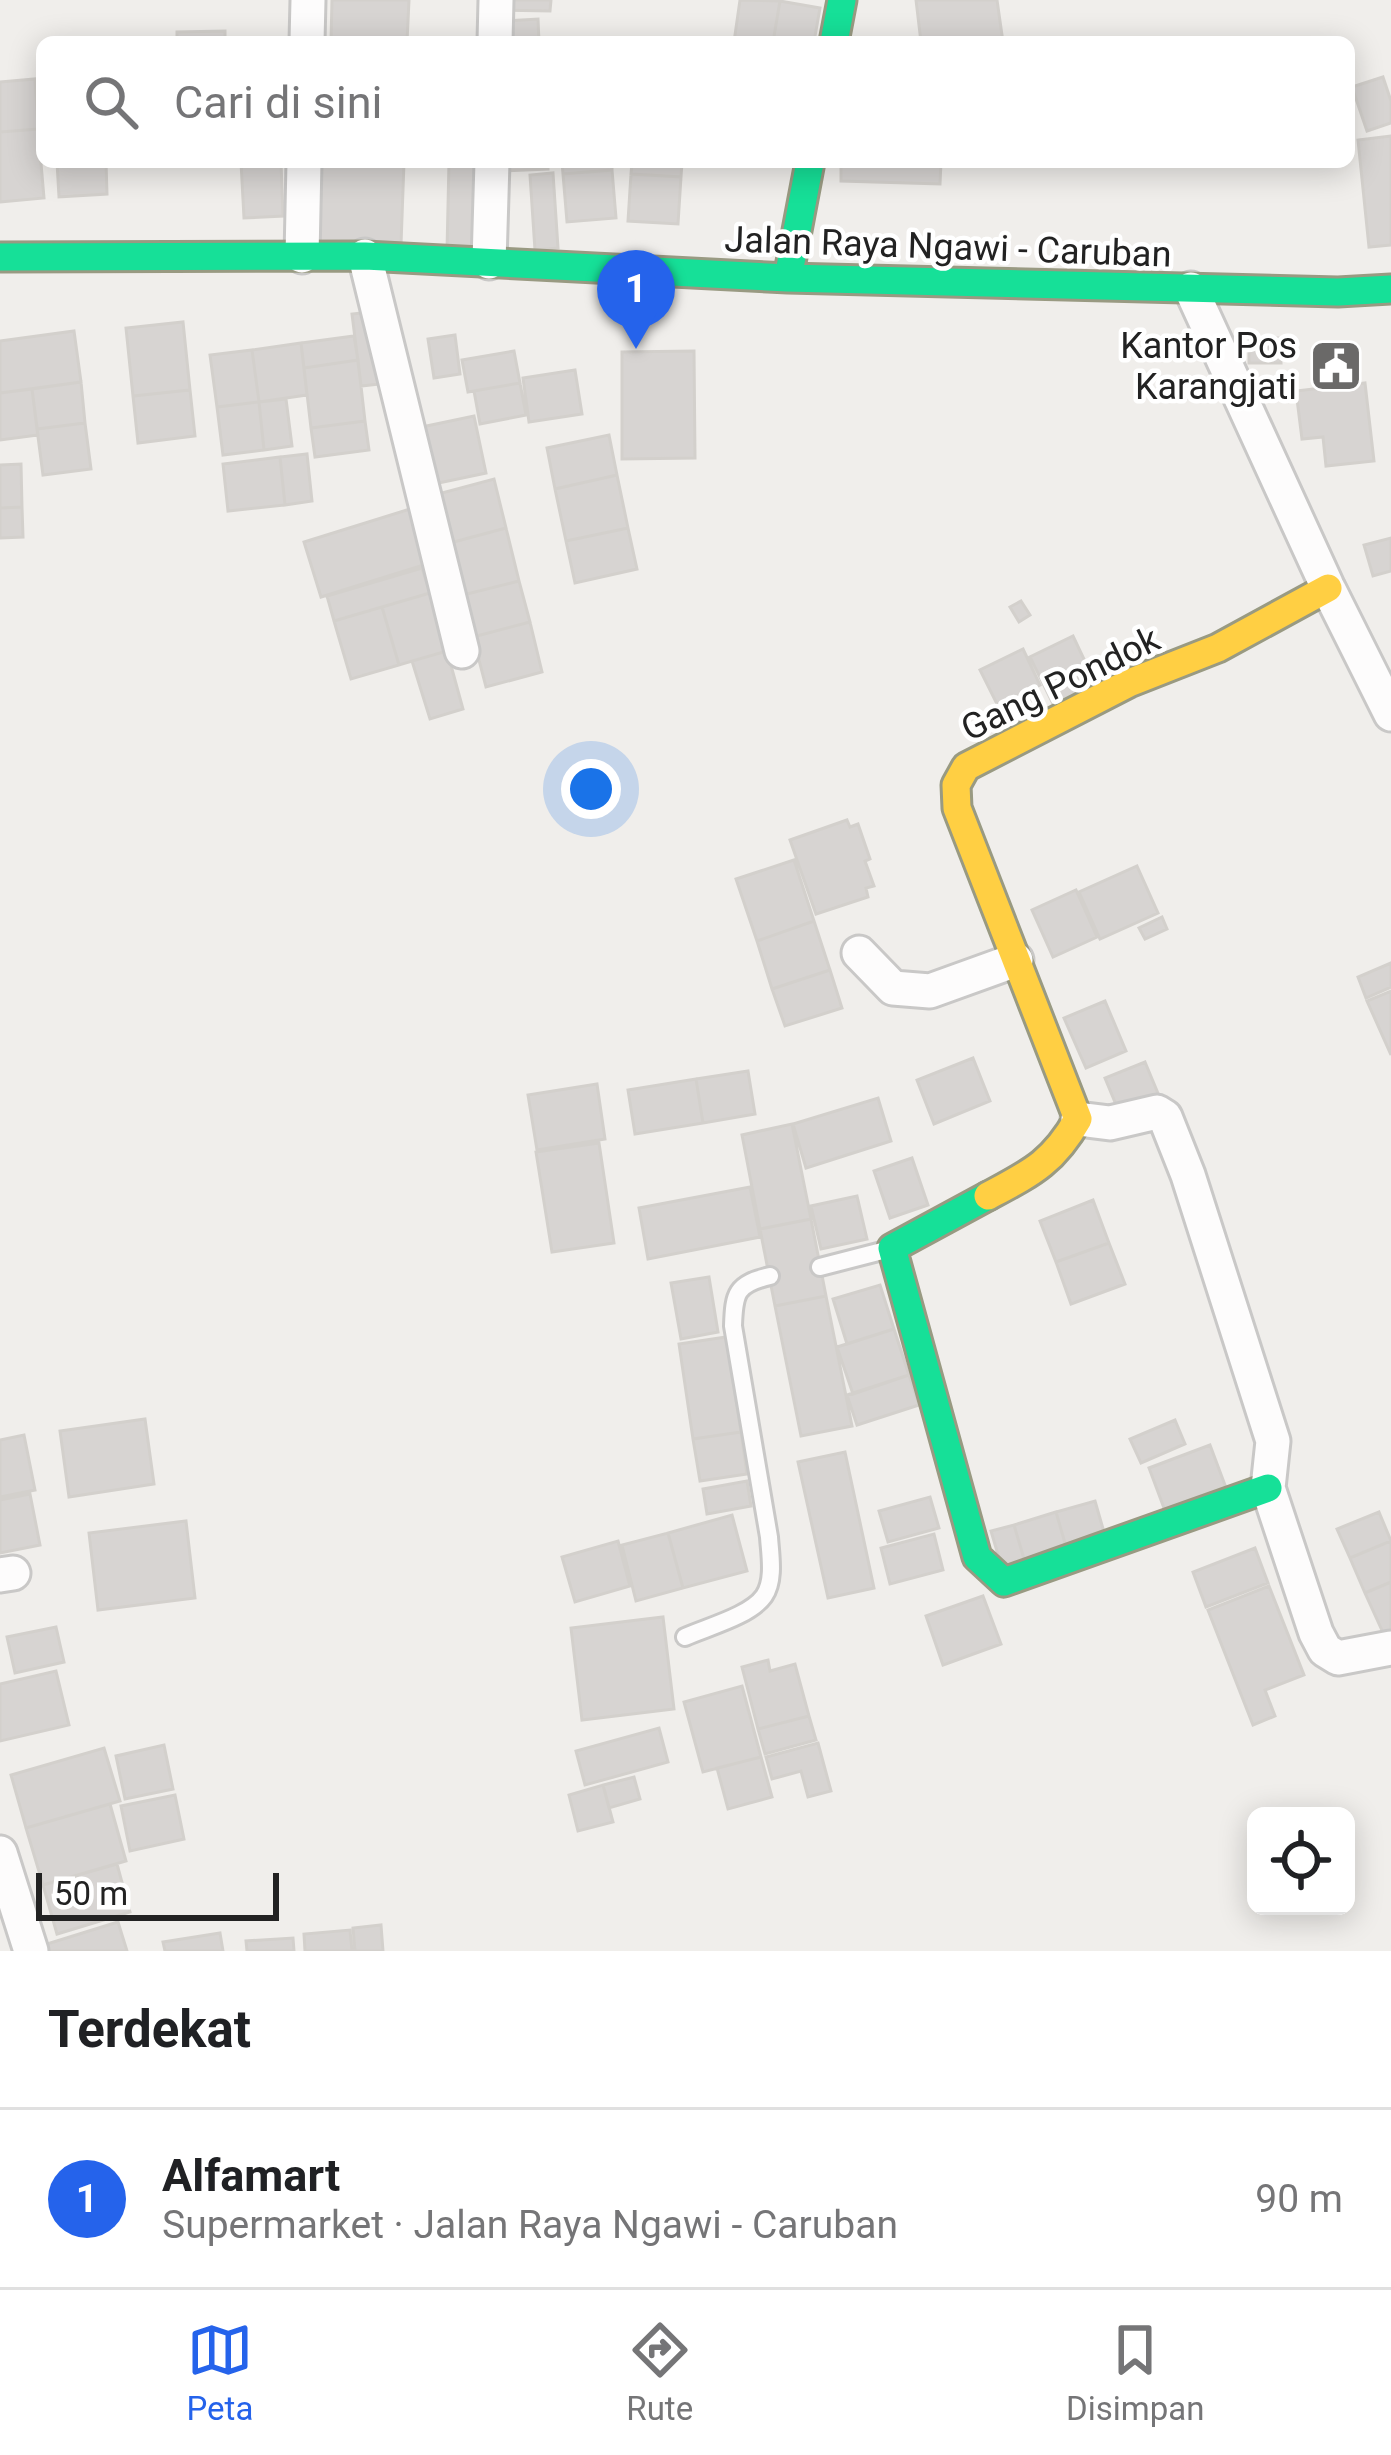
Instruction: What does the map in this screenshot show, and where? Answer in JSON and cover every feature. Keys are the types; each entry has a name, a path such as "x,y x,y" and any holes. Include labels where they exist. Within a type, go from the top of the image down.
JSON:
{"main road":[{"path":"835,36 842,0"},
{"path":"788,278 809,168"},
{"name":"Jalan Raya Ngawi - Caruban","path":"0,257 365,256 788,278 1191,289 1391,289"},
{"name":"Gang Pondok","path":"1078,1119 957,808 956,785 966,767 1129,683 1219,648 1328,588"},
{"path":"1078,1119 1044,1166 892,1248 977,1557 1004,1582 1268,1488"}],"street":[{"path":"307,36 308,0"},
{"path":"495,36 496,0"},
{"path":"302,256 304,168"},
{"path":"489,262 492,168"},
{"path":"365,256 462,651"},
{"path":"1191,289 1328,588 1388,703"},
{"path":"860,953 893,988 930,991 1016,960"},
{"path":"1078,1119 1110,1123 1157,1112 1170,1126 1273,1441 1268,1488 1325,1650 1338,1658 1391,1648"},
{"path":"0,1853 31,1951"}],"lane":[{"path":"820,1267 892,1248"},
{"path":"685,1637 745,1610 764,1595 771,1570 733,1326 740,1288 770,1276"}],"building":[{"path":"332,0 409,0 407,36 331,36"},
{"path":"501,0 551,0 550,11 501,10"},
{"path":"740,0 780,1 774,36 735,36"},
{"path":"916,0 997,0 1002,36 920,36"},
{"path":"780,1 820,8 815,36 774,36"},
{"path":"538,19 539,36 502,36 502,21"},
{"path":"225,31 225,36 177,36 177,32"},
{"path":"1383,77 1391,101 1391,123 1367,131 1355,86"},
{"path":"35,79 36,129 0,132 0,82"},
{"path":"36,129 36,168 41,168 44,198 0,202 0,132"},
{"path":"1391,136 1391,245 1369,247 1358,140"},
{"path":"57,168 106,168 107,194 59,197"},
{"path":"241,168 281,168 283,216 244,218"},
{"path":"322,168 404,168 401,245 319,242"},
{"path":"449,168 485,168 483,252 447,251"},
{"path":"500,168 548,168 548,169"},
{"path":"562,168 612,168 612,170 563,174"},
{"path":"632,168 682,168 681,177 631,174"},
{"path":"841,168 941,168 940,184 841,181"},
{"path":"612,170 616,218 567,222 563,174"},
{"path":"553,173 558,248 535,250 530,175"},
{"path":"631,174 681,177 678,224 628,221"},
{"path":"371,312 380,384 361,386 352,314"},
{"path":"183,322 190,390 133,396 126,328"},
{"path":"74,331 81,382 0,393 0,341"},
{"path":"455,335 460,374 434,378 428,339"},
{"path":"354,336 358,360 304,368 301,343"},
{"path":"1280,338 1281,363 1249,363 1249,339"},
{"path":"301,343 307,395 259,402 252,350"},
{"path":"252,350 259,402 217,407 210,355"},
{"path":"514,351 520,383 468,392 462,360"},
{"path":"694,351 695,458 622,459 622,352"},
{"path":"358,360 365,421 311,428 304,368"},
{"path":"575,370 582,414 529,422 523,378"},
{"path":"81,382 85,423 37,429 32,389"},
{"path":"520,383 526,415 480,424 474,391"},
{"path":"1365,383 1374,461 1326,466 1323,437 1302,439 1296,391"},
{"path":"32,389 38,435 0,440 0,393"},
{"path":"190,390 195,436 138,443 133,396"},
{"path":"286,399 292,446 264,450 259,402"},
{"path":"259,402 264,450 223,455 217,407"},
{"path":"474,416 486,473 434,484 422,427"},
{"path":"365,421 369,450 315,457 311,428"},
{"path":"85,423 91,469 43,475 37,429"},
{"path":"609,435 617,475 555,489 547,448"},
{"path":"307,454 312,501 285,505 280,457"},
{"path":"280,457 285,505 228,511 223,464"},
{"path":"21,464 22,507 0,508 0,465"},
{"path":"617,475 628,528 566,541 555,489"},
{"path":"494,479 506,528 450,543 438,494"},
{"path":"22,507 23,537 0,538 0,508"},
{"path":"410,509 427,564 321,597 304,542"},
{"path":"506,528 519,581 463,595 450,543"},
{"path":"628,528 637,569 575,583 566,541"},
{"path":"1391,538 1391,571 1373,576 1364,545"},
{"path":"422,568 430,593 334,621 327,596"},
{"path":"519,581 530,622 473,637 463,595"},
{"path":"430,593 447,651 399,665 382,607"},
{"path":"1021,601 1030,615 1019,622 1010,607"},
{"path":"382,607 399,665 351,679 334,621"},
{"path":"530,622 542,672 486,687 473,637"},
{"path":"1073,636 1099,691 1057,712 1030,657"},
{"path":"1023,649 1040,685 998,706 980,670"},
{"path":"447,651 463,709 430,719 412,661"},
{"path":"1032,688 1047,718 1022,730 1008,701"},
{"path":"847,820 850,827 858,824 874,886 866,888 868,897 816,914 790,840"},
{"path":"794,860 814,921 757,941 736,879"},
{"path":"1137,866 1158,913 1100,939 1079,892"},
{"path":"1076,890 1097,937 1053,957 1032,910"},
{"path":"1162,917 1167,929 1145,939 1139,928"},
{"path":"814,921 830,970 772,989 757,941"},
{"path":"1391,963 1391,987 1366,998 1358,977"},
{"path":"830,970 842,1008 785,1026 772,989"},
{"path":"1391,991 1391,1055 1367,1001"},
{"path":"1105,1001 1126,1051 1086,1068 1064,1018"},
{"path":"973,1058 990,1101 934,1124 917,1080"},
{"path":"1145,1062 1162,1103 1122,1119 1105,1078"},
{"path":"748,1071 755,1114 703,1123 696,1079"},
{"path":"696,1079 703,1123 635,1134 628,1090"},
{"path":"597,1084 605,1139 537,1150 528,1095"},
{"path":"878,1098 891,1141 806,1168 793,1124"},
{"path":"792,1124 811,1219 760,1229 742,1135"},
{"path":"599,1143 614,1243 552,1252 536,1152"},
{"path":"912,1158 928,1205 890,1218 874,1171"},
{"path":"750,1187 760,1237 648,1259 639,1208"},
{"path":"857,1196 867,1239 821,1249 811,1206"},
{"path":"1093,1200 1109,1243 1056,1262 1040,1221"},
{"path":"811,1219 826,1296 775,1306 760,1229"},
{"path":"1109,1243 1125,1284 1071,1304 1056,1262"},
{"path":"709,1277 718,1332 681,1339 671,1283"},
{"path":"880,1285 894,1329 847,1344 833,1299"},
{"path":"826,1296 852,1426 801,1436 775,1306"},
{"path":"894,1329 909,1375 853,1394 837,1347"},
{"path":"726,1337 741,1432 693,1439 679,1344"},
{"path":"909,1375 919,1405 857,1425 847,1395"},
{"path":"145,1419 154,1484 69,1497 60,1431"},
{"path":"1175,1420 1185,1444 1141,1463 1130,1439"},
{"path":"741,1432 747,1474 700,1481 693,1439"},
{"path":"24,1435 35,1490 0,1497 0,1440"},
{"path":"1210,1445 1228,1493 1167,1516 1149,1468"},
{"path":"845,1452 874,1588 828,1598 798,1462"},
{"path":"747,1481 751,1506 707,1514 703,1489"},
{"path":"30,1494 40,1545 0,1553 0,1500"},
{"path":"930,1497 939,1528 888,1542 879,1511"},
{"path":"1095,1501 1108,1546 1069,1557 1056,1512"},
{"path":"1056,1512 1069,1557 1027,1569 1014,1525"},
{"path":"1379,1512 1391,1541 1350,1558 1337,1529"},
{"path":"732,1515 747,1571 683,1588 668,1533"},
{"path":"186,1521 195,1598 98,1610 89,1533"},
{"path":"1014,1525 1027,1569 1004,1575 991,1531"},
{"path":"668,1533 683,1588 636,1601 622,1545"},
{"path":"934,1534 943,1570 890,1584 881,1548"},
{"path":"618,1541 630,1586 575,1602 562,1557"},
{"path":"1391,1541 1391,1582 1365,1593 1350,1558"},
{"path":"1255,1548 1268,1583 1206,1607 1193,1572"},
{"path":"1391,1582 1391,1634 1385,1637 1365,1593"},
{"path":"1269,1586 1304,1675 1265,1690 1275,1716 1253,1725 1208,1610"},
{"path":"983,1596 1001,1644 943,1665 926,1616"},
{"path":"663,1617 674,1709 582,1720 571,1628"},
{"path":"56,1627 64,1662 15,1673 7,1637"},
{"path":"768,1660 770,1671 795,1664 809,1716 758,1729 742,1667"},
{"path":"56,1671 69,1725 0,1741 0,1684"},
{"path":"742,1686 761,1757 703,1772 684,1702"},
{"path":"809,1716 816,1740 765,1754 758,1729"},
{"path":"659,1728 668,1762 585,1785 576,1751"},
{"path":"818,1743 831,1791 808,1797 801,1771 772,1779 766,1757"},
{"path":"164,1745 173,1789 125,1799 116,1756"},
{"path":"104,1748 120,1801 26,1828 11,1775"},
{"path":"761,1757 772,1797 728,1809 717,1768"},
{"path":"634,1777 640,1799 609,1808 603,1785"},
{"path":"603,1785 613,1822 578,1831 569,1795"},
{"path":"175,1795 184,1839 130,1851 121,1806"},
{"path":"110,1804 126,1861 43,1885 26,1828"},
{"path":"117,1864 130,1912 57,1934 43,1885"},
{"path":"118,1922 127,1951 49,1951 47,1944"},
{"path":"381,1925 383,1951 355,1951 353,1928"},
{"path":"350,1930 352,1951 305,1951 304,1934"},
{"path":"220,1933 223,1951 165,1951 163,1942"},
{"path":"293,1938 294,1951 247,1951 246,1941"}],"traffic: fast":[{"path":"835,36 842,0"},
{"path":"788,278 809,168"},
{"path":"0,257 365,256 788,278 1338,292 1391,289"},
{"path":"988,1196 892,1248 977,1557 1004,1582 1268,1488"}],"traffic: slow":[{"path":"988,1196 1040,1165 1078,1119 957,808 956,785 966,767 1129,683 1218,648 1328,588"}],"place":[{"name":"Alfamart","path":"636,349"},
{"name":"Kantor Pos Karangjati","path":"1336,366"}]}
